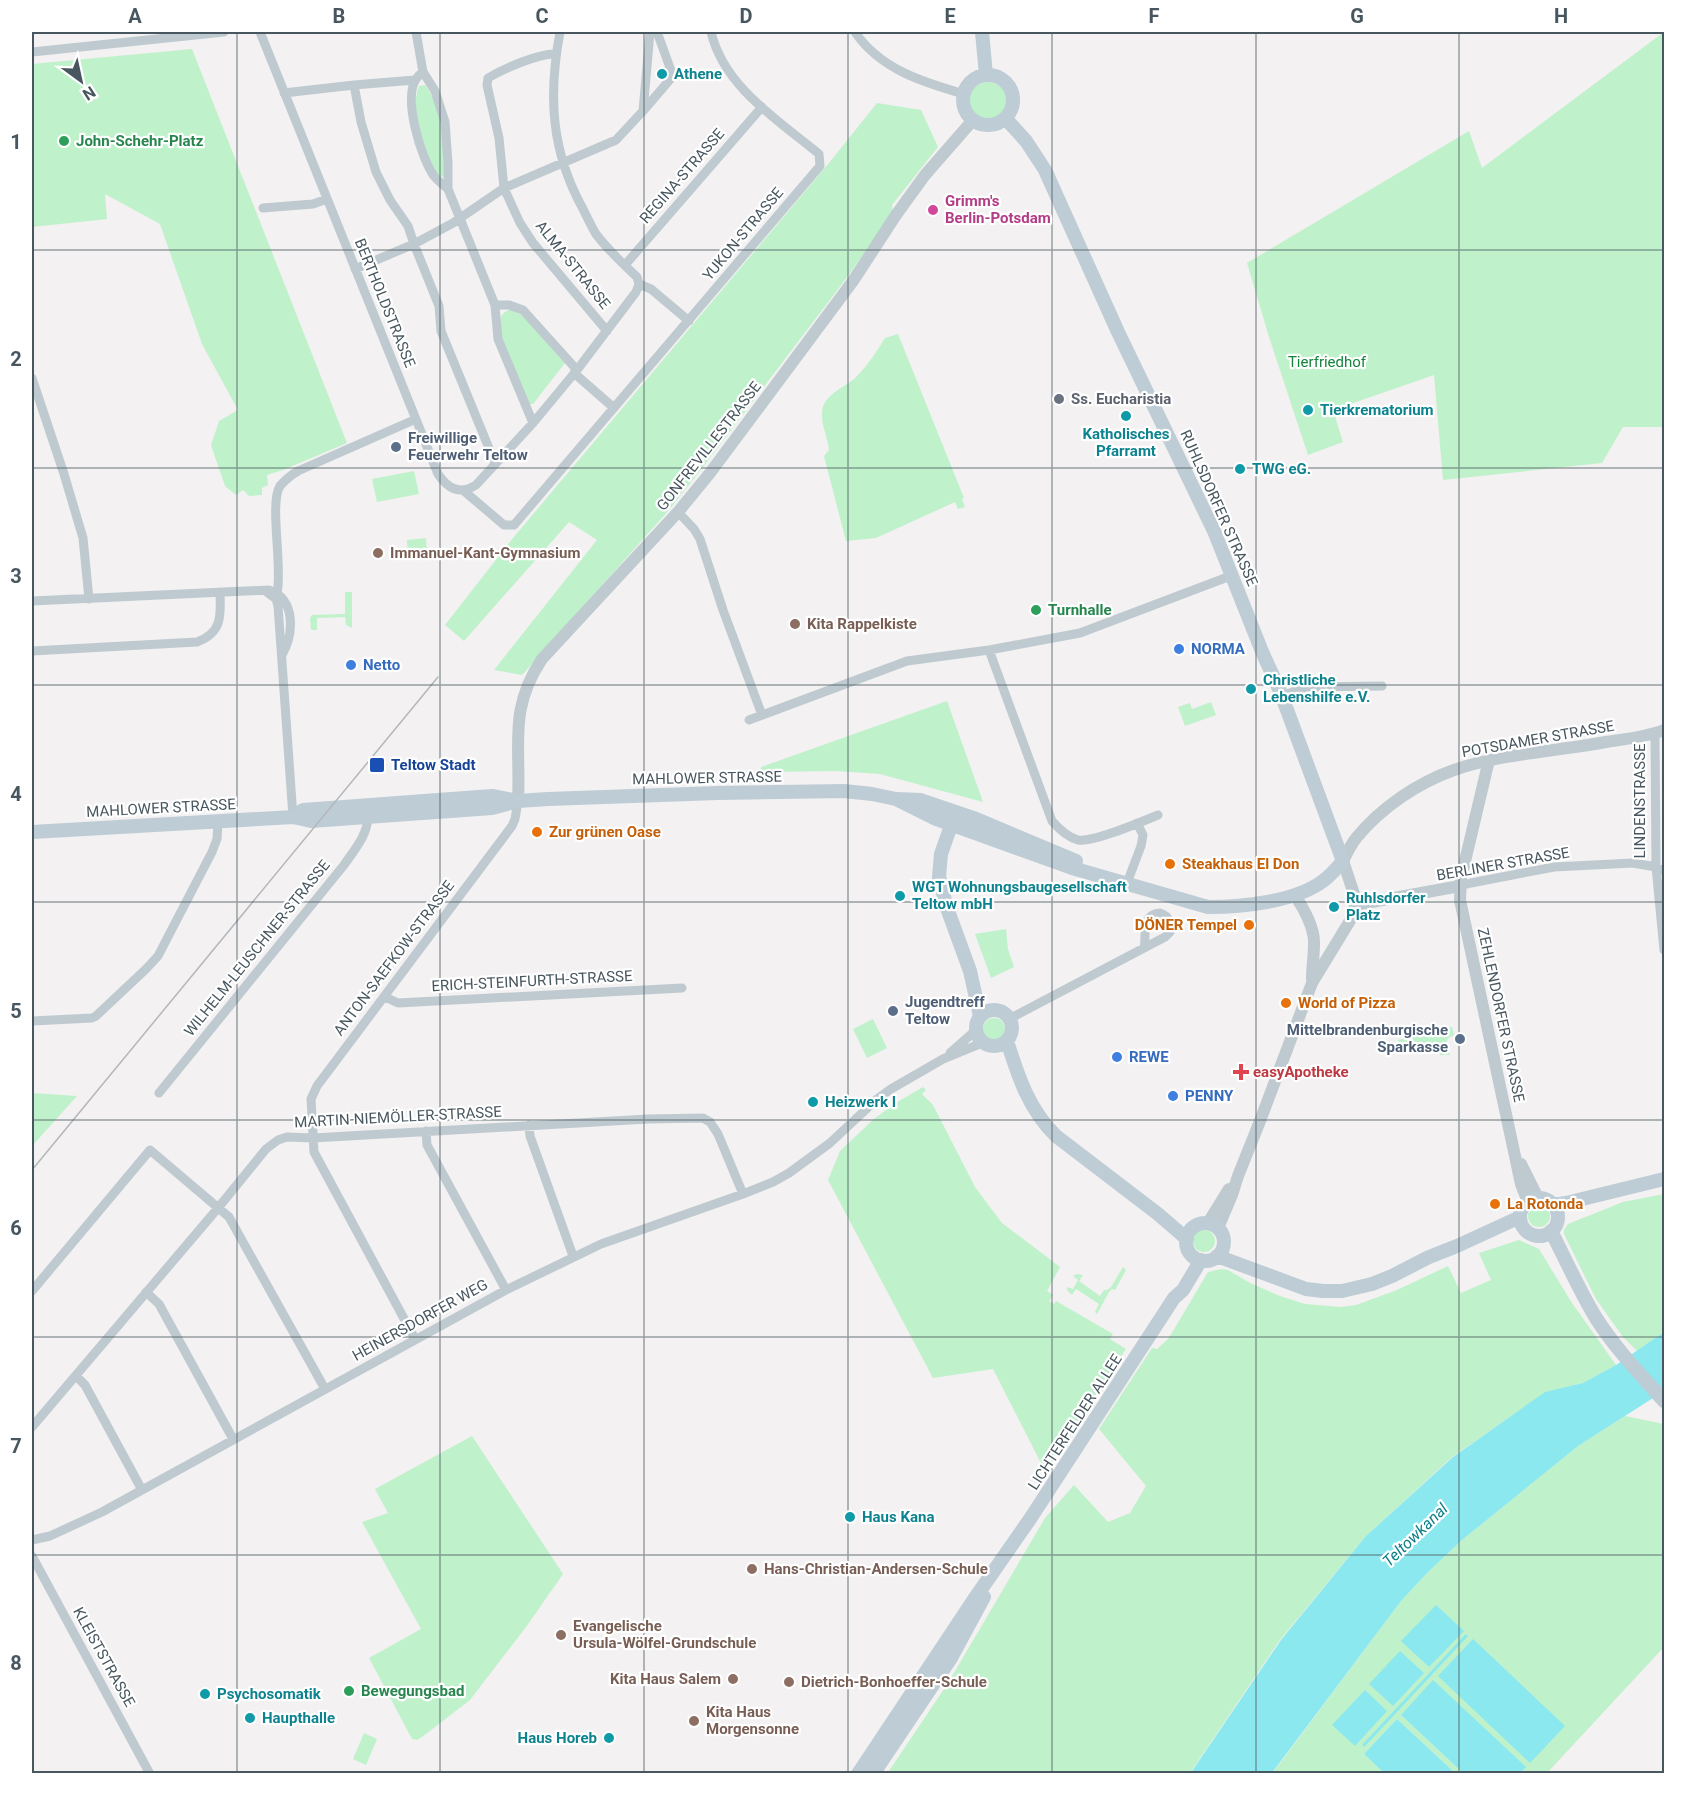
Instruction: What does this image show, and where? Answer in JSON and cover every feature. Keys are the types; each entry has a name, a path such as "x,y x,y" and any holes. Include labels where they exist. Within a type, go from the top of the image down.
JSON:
{"main road":[{"path":"982,32 986,75"},
{"path":"986,75 1002,80 1010,88 1014,98 1012,110 1006,119 986,126 973,120 966,113 963,103 967,87 973,81 986,75"},
{"name":"RUHLSDORFER STRASSE","path":"1006,119 1026,141 1045,171 1113,321 1209,521 1282,696 1343,861"},
{"name":"MAHLOWER STRASSE","path":"32,832 293,817 311,821 492,808 518,801 718,793 844,791 896,799 916,810 954,818 1081,871 1208,907 1267,902 1294,895 1324,881 1343,861"},
{"name":"MAHLOWER STRASSE","path":"293,817 303,810 380,803 492,796 518,801"},
{"path":"954,818 941,854 939,877 947,908 986,1013"},
{"path":"990,1041 1012,1031 1010,1019 1002,1012 986,1013 975,1026 990,1041 1020,1081 1044,1124 1056,1136 1158,1214 1202,1229 1222,1233 1220,1250 1212,1259 1196,1258 1188,1248 1202,1229"},
{"path":"1553,1205 1665,1179"},
{"path":"1606,1193 1550,1228 1532,1234 1522,1222 1521,1211 1533,1200 1544,1199 1553,1205 1556,1209 1550,1228 1580,1291 1597,1320 1663,1400"},
{"path":"1220,1250 1267,1274 1306,1289 1323,1292 1342,1291 1372,1284 1429,1257 1522,1222"},
{"name":"LICHTERFELDER ALLEE","path":"858,1773 1145,1346 1174,1298 1175,1287 1196,1258"},
{"name":"LICHTERFELDER ALLEE","path":"873,1773 951,1658 977,1613 1001,1563"}],"street":[{"path":"32,52 140,36 224,32"},
{"name":"BERTHOLDSTRASSE","path":"260,32 438,474 448,486 464,491"},
{"path":"416,32 423,72 435,91 445,122 448,189 495,305 498,339 533,423"},
{"path":"464,491 476,485 533,423 607,331 636,292 639,284 637,277 596,234 562,163 554,120 553,87 560,32"},
{"path":"643,111 650,32"},
{"path":"355,269 414,244 453,223 504,188 616,140 673,76 657,32"},
{"path":"711,32 732,75 747,94 762,107"},
{"path":"855,32 870,50 892,67 920,80 964,94"},
{"name":"ALMA-STRASSE","path":"556,54 546,53 488,78 487,85 499,138 504,188 520,223 533,243 607,331"},
{"path":"423,72 415,80 411,96 415,131 427,163 435,177 448,189"},
{"path":"284,93 415,80"},
{"path":"354,85 376,172 390,200 408,226 440,306 441,331 495,463"},
{"name":"YUKON-STRASSE","path":"464,491 504,525 514,525 820,166 819,154 762,107"},
{"name":"REGINA-STRASSE","path":"625,265 762,107"},
{"name":"GONFREVILLESTRASSE","path":"518,801 518,726 522,698 542,659 678,512 710,473 853,281 925,175 973,120"},
{"path":"263,208 313,204 327,199"},
{"path":"639,284 651,289 689,321"},
{"path":"495,305 509,305 523,310 575,372 614,408"},
{"path":"32,378 83,538 89,599"},
{"path":"277,593 279,578 276,512 279,488 298,471 416,419"},
{"path":"678,512 700,539 723,610 762,715"},
{"path":"749,720 907,661 989,650 1080,633 1233,575"},
{"path":"32,601 268,590 277,593 287,604 290,639 282,655"},
{"path":"262,591 276,599 293,817"},
{"path":"32,651 197,642 209,638 216,630 220,612 220,592"},
{"path":"989,650 1052,821 1062,832 1079,840 1107,835 1158,815"},
{"path":"1282,696 1306,687 1382,686"},
{"name":"POTSDAMER STRASSE","path":"1343,861 1356,838 1397,800 1426,782 1454,770 1490,760 1660,732"},
{"name":"LINDENSTRASSE","path":"1660,732 1660,869 1665,950"},
{"name":"ZEHLENDORFER STRASSE","path":"1490,760 1472,827 1460,886 1460,900 1521,1184 1533,1200"},
{"name":"ANTON-SAEFKOW-STRASSE","path":"415,1339 314,1152 311,1107 313,1092 512,826 518,801"},
{"name":"WILHELM-LEUSCHNER-STRASSE","path":"159,1093 344,865 363,839 368,817"},
{"path":"32,1021 92,1018 146,969 158,956 212,852 217,839 218,821"},
{"path":"1127,883 1143,835 1137,823"},
{"path":"1202,1229 1232,1195 1312,983 1351,920 1355,905 1354,894 1343,861"},
{"name":"BERLINER STRASSE","path":"1355,905 1554,867 1633,863 1660,869"},
{"path":"1294,895 1303,908 1315,941 1312,983"},
{"path":"1010,1019 1144,948"},
{"name":"ERICH-STEINFURTH-STRASSE","path":"385,997 398,1003 682,988"},
{"name":"HEINERSDORFER WEG","path":"32,1540 50,1536 78,1524 415,1339 573,1256 773,1182 830,1143 876,1100 912,1076 943,1059 990,1041"},
{"name":"MARTIN-NIEMÖLLER-STRASSE","path":"32,1427 266,1149 278,1140 298,1137 529,1125 703,1118 710,1122 718,1134 743,1194"},
{"path":"529,1125 530,1136 573,1256"},
{"path":"426,1131 427,1145 506,1290"},
{"path":"32,1291 150,1150 229,1217 325,1389"},
{"path":"146,1292 159,1304 233,1439"},
{"path":"76,1376 85,1385 142,1490"},
{"name":"KLEISTSTRASSE","path":"32,1556 150,1773"}],"green space":[{"name":"Tierfriedhof","path":"1664,32 1664,427 1623,427 1602,463 1443,480 1434,375 1333,410 1343,442 1308,455 1247,263 1469,131 1482,168"},
{"path":"192,49 347,443 267,475 268,485 262,488 262,495 249,496 243,490 236,495 225,486 211,445 219,421 238,410 202,344 160,224 105,194 107,219 32,227 32,64"},
{"path":"988,82 1001,88 1007,101 1001,114 988,120 975,114 969,101 975,88"},
{"path":"425,85 436,105 443,140 445,176 440,177 424,146 417,120 416,96 419,86"},
{"path":"877,103 921,110 938,147 892,205 893,212 848,276 669,510 522,675 494,670 597,540 569,522 464,641 445,625 513,538"},
{"path":"511,309 523,316 565,363 533,404 529,404 502,337 500,327 502,316 504,312"},
{"path":"898,334 964,498 962,499 965,507 958,509 955,502 876,538 846,541 824,456 829,450 823,422 823,406 826,400 861,372 885,338"},
{"path":"414,471 419,494 377,502 372,479"},
{"path":"426,538 427,558 408,559 407,540"},
{"path":"345,592 352,592 352,628 346,625 345,617 317,618 317,630 311,630 312,615 345,614"},
{"path":"947,701 983,802 880,774 836,771 760,772 761,767"},
{"path":"1211,702 1216,715 1185,726 1178,707 1190,703 1192,709"},
{"path":"1006,929 1008,949 1014,967 991,978 975,934"},
{"path":"994,1018 1002,1021 1005,1029 1002,1037 994,1040 986,1037 983,1029 986,1021"},
{"path":"873,1019 887,1048 867,1058 853,1029"},
{"path":"1452,1027 1454,1035 1448,1038 1445,1046 1450,1055 1440,1055 1437,1045 1402,1053 1398,1040"},
{"path":"923,1087 926,1090 922,1094 933,1105 975,1187 1002,1223 1060,1267 1047,1291 1053,1295 1049,1301 1054,1304 1056,1301 1113,1334 1110,1339 1126,1349 1045,1471 993,1369 933,1378 828,1180 840,1151 874,1119"},
{"path":"32,1093 77,1096 32,1146"},
{"path":"1664,1194 1664,1332 1637,1351 1623,1337 1596,1299 1564,1230 1568,1224 1623,1202"},
{"path":"1539,1205 1547,1208 1550,1216 1547,1224 1539,1227 1531,1224 1528,1216 1531,1208"},
{"path":"1204,1230 1212,1233 1215,1241 1212,1249 1204,1252 1196,1249 1193,1241 1196,1233"},
{"path":"1519,1240 1539,1249 1572,1303 1616,1365 1583,1383 1545,1393 1452,1457 1366,1536 1280,1640 1190,1773 887,1774 948,1683 1045,1518 1074,1485 1108,1522 1130,1513 1146,1486 1099,1429 1152,1348 1157,1349 1168,1339 1208,1272 1228,1270 1280,1296 1305,1304 1341,1307 1356,1305 1397,1290 1448,1266 1461,1293 1491,1280 1479,1253"},
{"path":"1123,1267 1126,1270 1115,1290 1112,1289 1109,1292 1097,1314 1095,1312 1099,1304 1076,1289 1072,1295 1067,1290 1067,1287 1073,1289 1078,1280 1073,1276 1083,1275 1079,1281 1100,1296 1104,1290 1111,1287"},
{"path":"1625,1416 1664,1424 1664,1647 1547,1773 1520,1773 1525,1767 1401,1715 1463,1773 1455,1773 1397,1719 1364,1754 1384,1773 1272,1774 1401,1601 1428,1572 1462,1540 1578,1446"},
{"path":"472,1436 563,1574 470,1700 417,1740 412,1739 369,1658 421,1629 362,1522 388,1513 375,1489"},
{"path":"364,1733 377,1739 366,1765 353,1759"}],"water":[{"name":"Teltowkanal","path":"1664,1332 1664,1391 1578,1446 1462,1540 1428,1572 1401,1601 1272,1773 1190,1774 1281,1640 1366,1536 1453,1457 1545,1392 1583,1383 1616,1365"},
{"path":"1436,1605 1464,1631 1429,1667 1401,1641"},
{"path":"1473,1639 1565,1726 1530,1763 1438,1676"},
{"path":"1400,1651 1424,1673 1393,1706 1369,1684"},
{"path":"1433,1680 1526,1767 1520,1773 1463,1773 1401,1715"},
{"path":"1365,1690 1387,1711 1355,1746 1332,1725"},
{"path":"1397,1719 1455,1773 1384,1773 1364,1754"}],"waterway":[{"path":"1364,1745 1466,1636"}],"tram line":[{"path":"32,1170 438,677"}],"place":[{"name":"Athene","path":"662,74"},
{"name":"John-Schehr-Platz","path":"64,141"},
{"name":"Grimm's Berlin-Potsdam","path":"933,210"},
{"name":"Ss. Eucharistia","path":"1059,399"},
{"name":"Tierkrematorium","path":"1308,410"},
{"name":"Katholisches Pfarramt","path":"1126,416"},
{"name":"Freiwillige Feuerwehr Teltow","path":"396,447"},
{"name":"TWG eG.","path":"1240,469"},
{"name":"Immanuel-Kant-Gymnasium","path":"378,553"},
{"name":"Turnhalle","path":"1036,610"},
{"name":"Kita Rappelkiste","path":"795,624"},
{"name":"NORMA","path":"1179,649"},
{"name":"Netto","path":"351,665"},
{"name":"Christliche Lebenshilfe e.V.","path":"1251,689"},
{"name":"Teltow Stadt","path":"377,765"},
{"name":"Zur grünen Oase","path":"537,832"},
{"name":"Steakhaus El Don","path":"1170,864"},
{"name":"WGT Wohnungsbaugesellschaft Teltow mbH","path":"900,896"},
{"name":"Ruhlsdorfer Platz","path":"1334,907"},
{"name":"DÖNER Tempel","path":"1249,925"},
{"name":"World of Pizza","path":"1286,1003"},
{"name":"Jugendtreff Teltow","path":"893,1011"},
{"name":"Mittelbrandenburgische Sparkasse","path":"1460,1039"},
{"name":"REWE","path":"1117,1057"},
{"name":"easyApotheke","path":"1241,1072"},
{"name":"PENNY","path":"1173,1096"},
{"name":"Heizwerk I","path":"813,1102"},
{"name":"La Rotonda","path":"1495,1204"},
{"name":"Haus Kana","path":"850,1517"},
{"name":"Hans-Christian-Andersen-Schule","path":"752,1569"},
{"name":"Evangelische Ursula-Wölfel-Grundschule","path":"561,1635"},
{"name":"Kita Haus Salem","path":"733,1679"},
{"name":"Dietrich-Bonhoeffer-Schule","path":"789,1682"},
{"name":"Bewegungsbad","path":"349,1691"},
{"name":"Psychosomatik","path":"205,1694"},
{"name":"Haupthalle","path":"250,1718"},
{"name":"Kita Haus Morgensonne","path":"694,1721"},
{"name":"Haus Horeb","path":"609,1738"}]}
